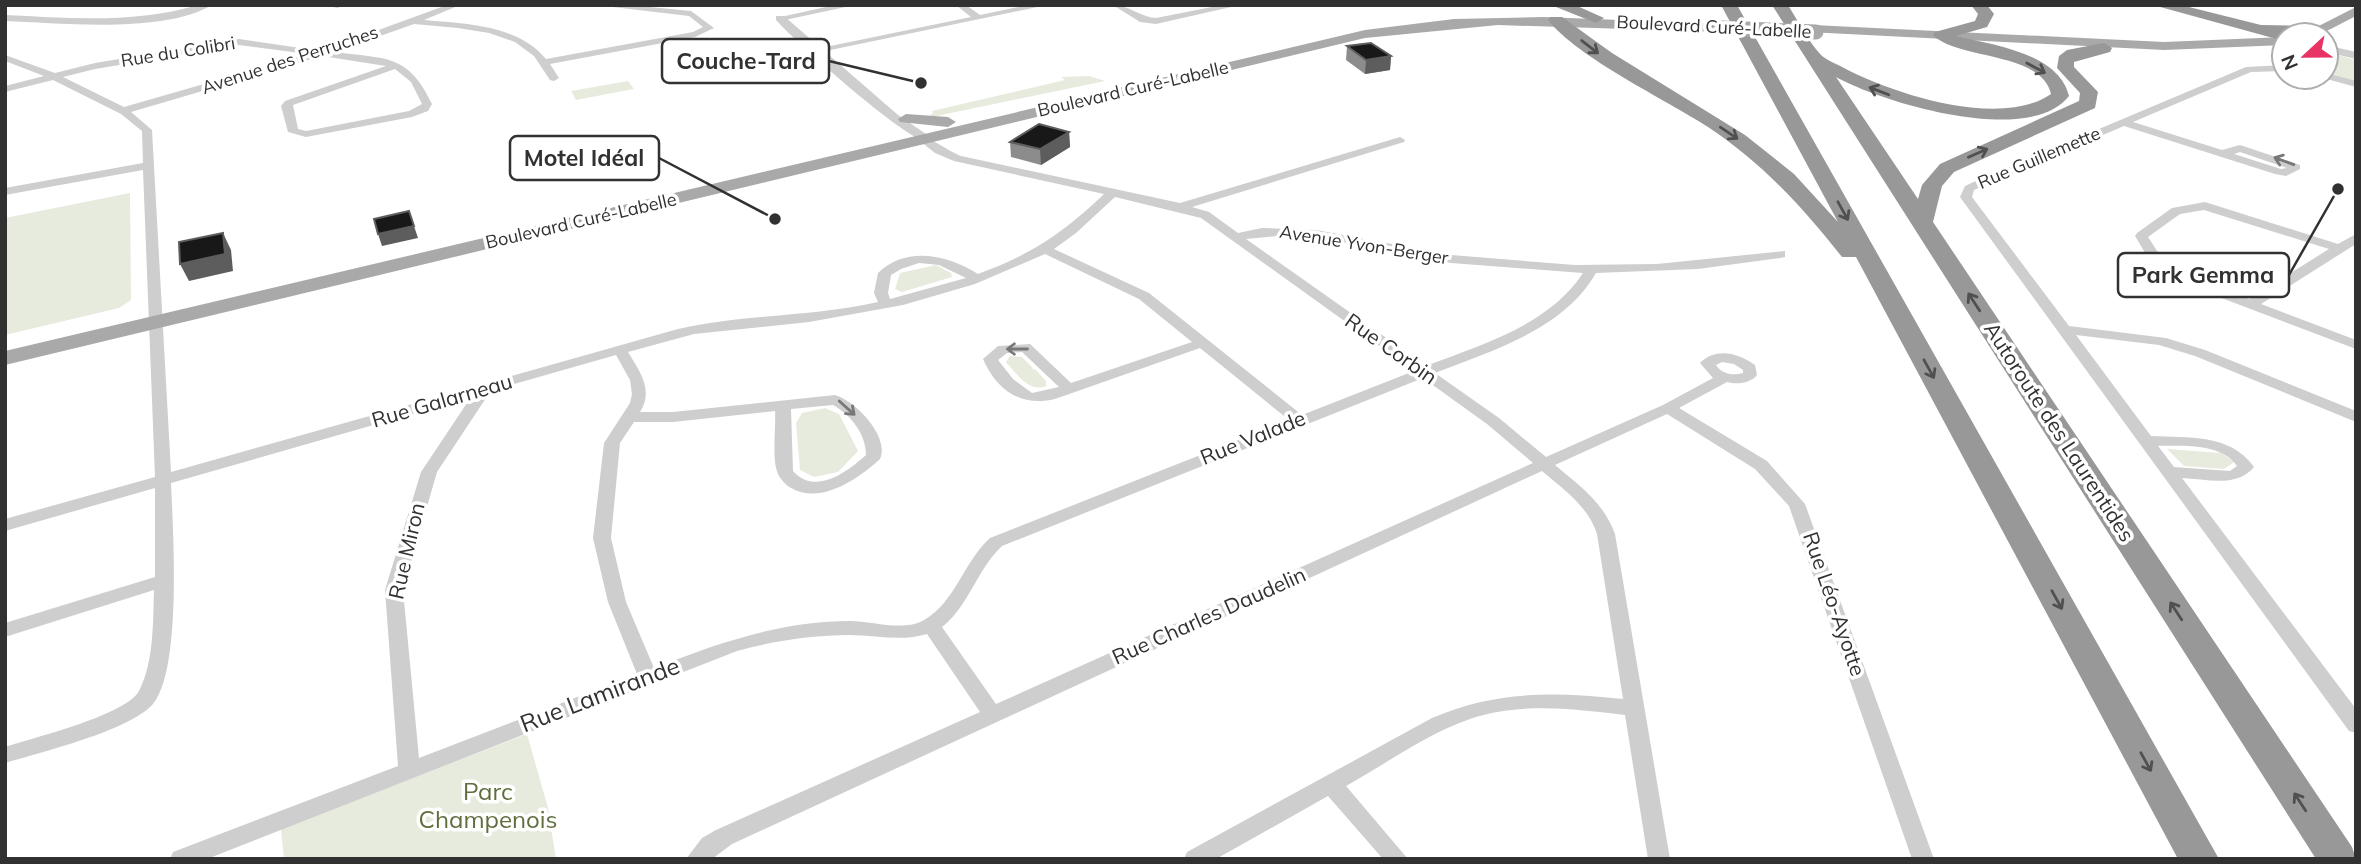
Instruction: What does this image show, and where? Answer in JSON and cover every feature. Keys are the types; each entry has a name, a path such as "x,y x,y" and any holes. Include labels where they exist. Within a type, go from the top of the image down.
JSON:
{"highway":[{"name":"Autoroute des Laurentides","path":"1780,5 2338,859"},
{"path":"1945,37 1981,24 1986,14 1979,5"},
{"path":"2161,5 2270,30"},
{"path":"1555,14 1596,18"},
{"path":"1555,14 1605,59 1721,128 1771,164 1811,204 1895,309"},
{"path":"1724,19 1895,309 2199,859"},
{"path":"2257,28 2270,33"},
{"path":"1815,59 1879,91 1944,108 1981,112 2022,111 2045,106 2060,96 2058,83 2039,68 1945,37"},
{"path":"1922,223 1932,186 1947,168 2088,104 2089,92 2066,68 2065,60 2073,54 2104,48"}],"main road":[{"path":"1504,15 1521,11 1529,5"},
{"path":"1538,5 1555,14"},
{"path":"2340,22 2356,12"},
{"name":"Boulevard Curé-Labelle","path":"5,358 155,315 911,128 1357,36 1555,14"},
{"name":"Boulevard Curé-Labelle","path":"5,343 155,315 911,128 948,122 1343,30 1420,19 1555,14 1724,19 1815,30 2104,48 2206,52 2270,50"},
{"name":"Boulevard Curé-Labelle","path":"1596,18 1724,19"},
{"name":"Boulevard Curé-Labelle","path":"1945,37 2182,46 2270,39"}],"street":[{"path":"5,18 134,23 171,18 208,5"},
{"path":"326,5 338,5"},
{"name":"Avenue des Perruches","path":"123,111 322,53 456,5"},
{"path":"543,62 695,34 709,28 691,13 600,5"},
{"path":"960,5 979,18"},
{"path":"817,50 1044,5"},
{"path":"1116,5 1143,20 1156,21 1236,5"},
{"path":"775,15 846,6"},
{"path":"775,15 801,41 817,50 911,128 954,158 1180,207 1205,215 1236,237"},
{"path":"410,21 510,38 529,47 554,78"},
{"name":"Rue du Colibri","path":"5,89 113,62 239,42 395,66"},
{"path":"5,58 22,62 53,76 145,125 149,164 162,480 163,581 161,646 155,679 146,699 118,716 5,755"},
{"path":"395,66 411,74 426,103 424,109 313,133 293,132 286,106 289,103 395,66"},
{"name":"Rue Guillemette","path":"2270,68 2251,68 1975,185 1966,194 1969,203 2356,725"},
{"path":"2122,122 2221,154 2278,172 2286,173 2296,167 2241,148 2221,154"},
{"path":"1180,207 1400,140"},
{"path":"5,192 149,164"},
{"name":"Rue Galarneau","path":"5,525 708,326 809,318 885,304 975,278 1045,249 1078,226 1112,193"},
{"path":"2339,248 2205,206 2176,211 2141,236 2158,262 2174,275 2356,345"},
{"name":"Avenue Yvon-Berger","path":"1236,237 1287,230 1451,259 1591,270 1707,264 1780,254"},
{"name":"Rue Corbin","path":"1236,237 1484,414 1585,499 1602,523 1659,859"},
{"path":"2249,305 2356,238"},
{"path":"1045,249 1137,292 1298,420"},
{"path":"885,304 881,293 886,273 907,264 942,259 975,278"},
{"name":"Rue Valade","path":"931,626 948,608 984,551 996,541 1531,328 1585,279 1591,270"},
{"path":"2065,330 2161,341 2356,417"},
{"path":"1068,388 1025,347 1003,349 990,359 1027,398 1068,388 1203,342"},
{"path":"620,350 637,380 640,394 638,403 617,432 610,449 602,538 617,602 648,676"},
{"name":"Rue Charles Daudelin","path":"697,859 710,845 724,837 1668,408 1724,379"},
{"name":"Rue Miron","path":"409,770 394,590 425,482 439,453 478,398 479,390"},
{"path":"628,417 673,417 783,405 829,400 844,403 871,440 874,456 850,476 831,485 810,487 791,481 784,467 783,405"},
{"name":"Rue Léo-Ayotte","path":"1668,408 1760,465 1781,484 1801,510 1923,859"},
{"path":"2146,440 2219,447 2236,454 2246,467 2234,476 2169,472"},
{"path":"5,630 163,581"},
{"path":"931,626 992,714"},
{"name":"Rue Lamirande","path":"181,859 723,648 776,635 849,628 908,631 931,626"},
{"path":"1195,859 1447,719 1477,709 1542,701 1634,708"},
{"path":"1331,783 1397,859"}],"green space":[{"path":"2340,56 2356,60 2356,82 2340,78"},
{"path":"1089,76 1105,81 927,118 932,111 1065,80 1061,77"},
{"path":"628,81 634,89 576,100 571,91"},
{"path":"130,193 131,300 119,308 5,335 5,218"},
{"path":"936,265 951,273 952,277 902,292 895,289 900,273"},
{"path":"1010,356 1022,357 1032,370 1035,369 1046,381 1046,386 1034,387 1024,381 1006,362"},
{"path":"825,408 839,414 858,451 838,472 814,477 800,470 796,423 802,413"},
{"path":"2167,449 2221,453 2234,462 2224,469 2184,466"},
{"name":"Parc Champenois","path":"527,734 548,808 556,859 284,859 281,829"}],"building":[{"path":"1371,43 1391,56 1366,60 1347,46"},
{"path":"1039,124 1069,132 1040,149 1010,142"},
{"path":"409,211 414,226 378,234 374,219"},
{"path":"223,233 225,254 180,264 179,242"}],"place":[{"name":"Couche-Tard","path":"921,83"},
{"name":"Park Gemma","path":"2338,189"},
{"name":"Motel Idéal","path":"775,219"}]}
